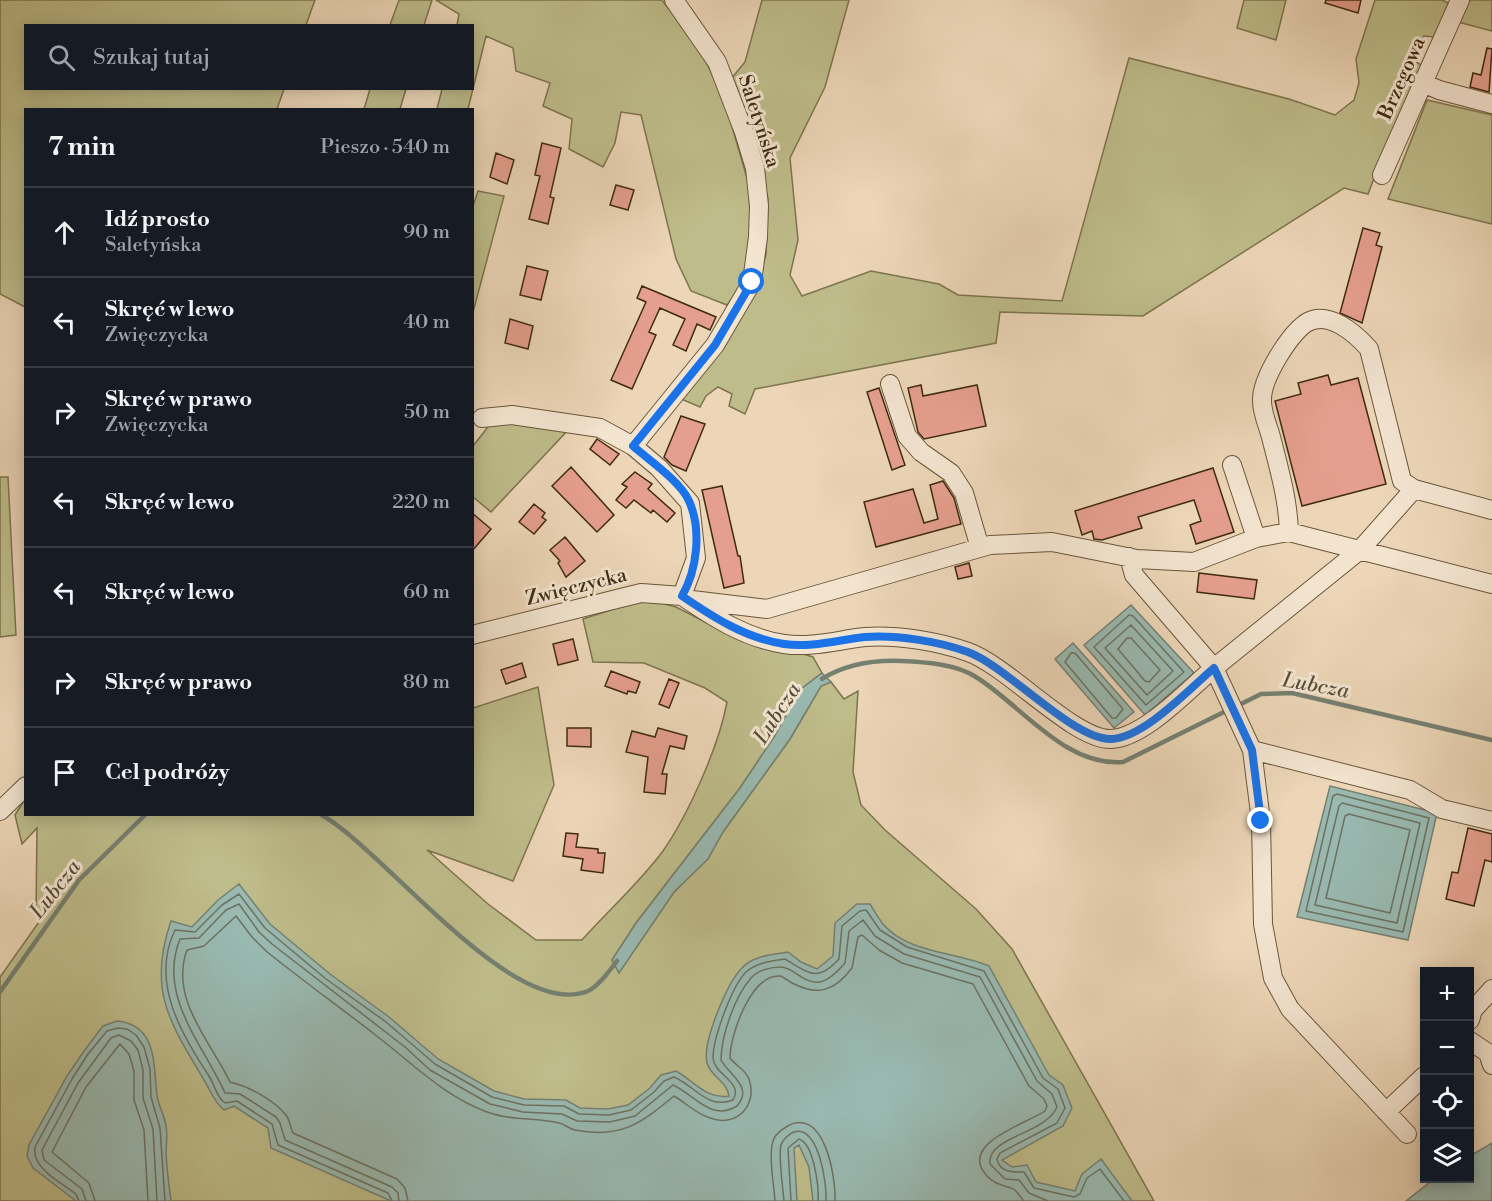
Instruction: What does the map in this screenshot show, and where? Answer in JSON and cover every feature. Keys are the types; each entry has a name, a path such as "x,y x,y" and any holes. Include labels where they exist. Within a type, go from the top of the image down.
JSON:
{"street":[{"name":"Saletyńska","path":"633,446 715,345 752,282 758,237 759,206 755,168 744,132 717,62 674,0"},
{"name":"Brzegowa","path":"1382,175 1460,0"},
{"path":"1423,83 1439,90 1492,104"},
{"path":"1492,510 1414,489 1402,481 1369,349 1358,337 1327,319 1311,320 1295,331 1282,348 1262,400 1288,506 1289,532 1492,584"},
{"path":"890,384 907,436 921,452 951,473 964,493 980,548"},
{"path":"482,418 512,415 600,428 633,446 659,468 690,503 696,558 684,598 723,623 776,642 811,645 866,637 944,645 971,653 997,667 1065,719 1108,739 1125,737 1144,727 1360,550 1414,489"},
{"path":"1232,465 1256,538"},
{"name":"Zwięczycka","path":"474,634 640,593 767,609 980,548 1052,542 1129,557 1194,562 1256,538 1289,532"},
{"path":"1129,557 1134,575 1214,668 1252,750 1261,821 1263,924 1273,978 1290,1009 1407,1134"},
{"path":"1252,750 1410,790 1442,809 1492,820"},
{"path":"0,811 24,788"},
{"path":"1474,1009 1492,989"},
{"path":"1474,1044 1488,1053 1492,1065"},
{"path":"1386,1112 1420,1081"}],"shaded area":[{"path":"0,0 315,0 306,24 24,24 24,90 284,90 277,108 24,108 24,306 0,294"},
{"path":"399,0 432,0 424,24 390,24"},
{"path":"436,0 662,0 701,51 724,99 749,185 751,248 745,282 727,305 691,291 676,259 641,115 621,112 615,143 603,167 569,149 572,119 543,106 550,83 516,71 513,48 486,36 474,85 474,24 457,24 459,14"},
{"path":"762,0 849,0 825,87 790,158 798,240 790,275 802,296 871,271 939,284 958,295 1062,301 1129,58 1289,99 1335,115 1354,100 1359,83 1356,59 1375,0 1442,0 1453,5 1436,37 1424,36 1413,60 1426,68 1392,131 1368,194 1344,188 1143,316 1000,312 996,343 755,389 745,414 729,406 732,394 718,387 706,396 700,407 681,399 753,294 766,255 768,198 731,79 745,62"},
{"path":"1244,0 1286,0 1276,40 1237,28"},
{"path":"1468,0 1492,0 1492,31 1458,22"},
{"path":"370,90 406,90 400,108 364,108"},
{"path":"442,90 473,90 468,108 437,108"},
{"path":"1427,100 1492,115 1492,224 1388,199"},
{"path":"478,191 504,196 474,308 474,203"},
{"path":"510,421 570,428 491,512 474,498 474,445 491,423"},
{"path":"0,477 8,477 16,635 0,637"},
{"path":"645,599 676,607 721,630 776,651 784,653 790,650 813,657 822,673 801,689 774,737 740,788 636,923 612,960 619,972 674,892 708,858 723,832 790,739 821,686 831,682 844,699 858,691 853,772 861,805 885,830 976,909 1012,949 1154,1201 0,1201 0,977 39,922 36,914 37,828 22,844 15,815 24,801 24,816 474,816 474,708 538,687 554,785 513,881 427,850 488,904 536,940 582,940 644,874 673,836 710,759 727,702 705,688 644,663 593,662 583,619"}],"water":[{"path":"1131,605 1194,673 1145,715 1084,645"},
{"path":"1073,643 1134,712 1114,728 1055,659"},
{"path":"822,673 831,682 821,686 790,739 723,832 708,859 674,892 619,973 612,960 636,923 740,788 774,737 801,689"},
{"path":"1330,786 1437,813 1408,940 1297,917"},
{"path":"239,884 270,924 330,974 389,1017 438,1059 494,1091 524,1099 566,1100 580,1108 608,1109 628,1105 650,1088 661,1075 676,1071 707,1092 729,1096 725,1086 709,1068 706,1054 717,1014 735,976 751,961 763,956 788,952 801,962 817,969 833,956 835,923 857,904 870,904 883,924 905,941 989,966 1049,1075 1063,1085 1072,1108 1063,1126 1002,1160 1012,1167 1027,1165 1036,1182 1075,1191 1082,1174 1101,1159 1132,1201 813,1201 809,1167 799,1145 794,1148 797,1201 391,1201 271,1148 268,1128 234,1106 224,1110 220,1107 172,1023 162,987 161,967 171,921 192,927 218,900"},
{"path":"117,1021 130,1024 140,1030 147,1038 151,1048 158,1099 167,1129 166,1154 171,1201 76,1201 33,1168 27,1156 29,1145 67,1076 103,1026"},
{"path":"1492,1143 1492,1201 1406,1201 1429,1183 1474,1183 1474,1154"}],"building":[{"path":"1326,0 1361,0 1358,13 1325,3"},
{"path":"1487,48 1492,49 1489,92 1470,87 1473,73 1481,75"},
{"path":"542,143 561,148 550,197 554,198 548,224 529,219 540,176 535,175"},
{"path":"496,153 514,160 507,184 490,177"},
{"path":"616,185 634,190 628,210 610,205"},
{"path":"1363,228 1380,233 1376,245 1382,247 1362,323 1340,313"},
{"path":"527,266 548,271 541,300 520,295"},
{"path":"642,286 716,317 710,330 697,324 686,351 673,345 685,319 660,308 649,332 656,335 632,389 611,380 646,302 637,298"},
{"path":"510,319 533,326 528,349 505,343"},
{"path":"1328,375 1331,385 1358,378 1386,484 1302,506 1275,401 1301,394 1298,383"},
{"path":"921,385 923,396 977,385 986,426 924,439 918,432 908,388"},
{"path":"879,388 905,465 892,470 867,392"},
{"path":"681,416 705,424 686,471 672,465 664,457"},
{"path":"597,439 619,454 610,465 590,449"},
{"path":"571,467 614,515 597,532 552,486"},
{"path":"1213,468 1234,532 1196,544 1190,525 1201,521 1194,500 1138,517 1142,528 1102,540 1094,539 1092,531 1082,535 1075,511"},
{"path":"635,472 652,484 648,489 675,513 667,522 653,510 651,513 634,500 626,508 616,500 627,487 622,484"},
{"path":"943,481 954,498 961,524 876,547 864,502 913,489 924,523 938,519 930,485"},
{"path":"722,486 738,556 740,556 744,583 724,588 702,490"},
{"path":"534,504 545,513 542,517 546,520 534,534 519,522"},
{"path":"474,515 491,529 474,549"},
{"path":"565,537 585,561 566,577 558,563 560,561 550,550"},
{"path":"969,563 972,576 958,579 955,567"},
{"path":"1199,573 1257,580 1254,599 1197,592"},
{"path":"573,639 578,660 558,665 553,644"},
{"path":"522,663 526,677 506,684 501,670"},
{"path":"611,671 640,682 636,693 628,691 627,694 605,686"},
{"path":"669,679 679,683 669,708 659,704"},
{"path":"567,728 591,728 591,747 567,746"},
{"path":"658,728 687,736 684,749 670,746 662,774 667,774 665,794 644,792 648,757 626,752 632,731 655,737"},
{"path":"1468,828 1492,834 1492,862 1485,860 1474,906 1446,899 1452,872 1458,873"},
{"path":"566,833 578,834 576,847 598,849 598,853 605,853 603,873 581,870 583,859 563,856"}],"waterway":[{"name":"Lubcza","path":"822,679 850,666 881,661 950,666 976,677 1063,745 1082,755 1102,761 1123,762 1228,710"},
{"name":"Lubcza","path":"1235,707 1261,694 1292,693 1492,740"},
{"name":"Lubcza","path":"0,992 79,880 144,816"},
{"name":"Lubcza","path":"323,816 347,833 487,958 523,981 558,994 588,991 600,982 617,961"}],"route":[{"path":"752,282 715,345 633,446 659,468 686,495 690,503 695,532 696,558 682,596 723,623 746,634 786,644 811,645 866,637 944,645 971,653 997,667 1065,719 1108,739 1125,737 1144,727 1214,668 1252,750 1261,821"}]}
